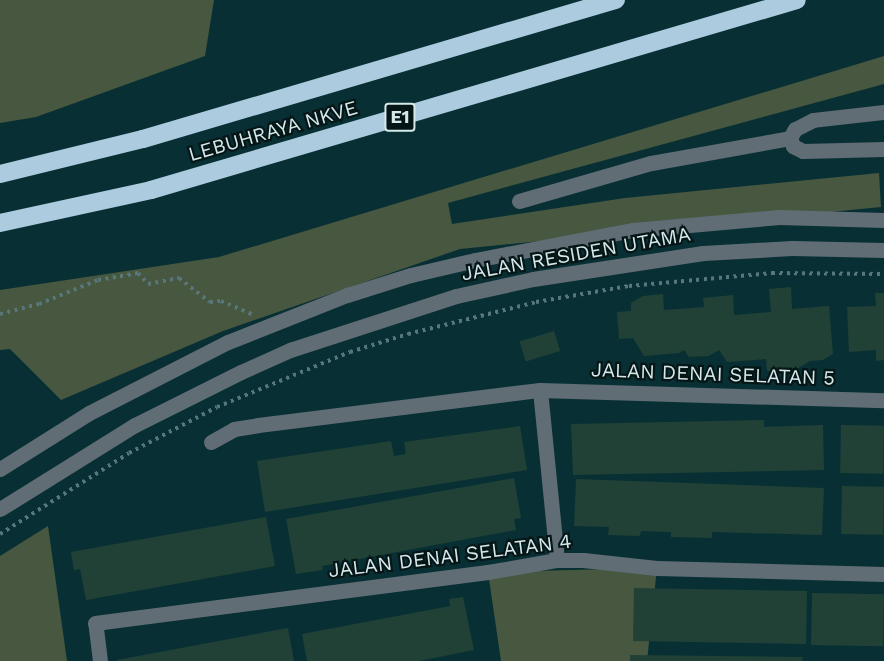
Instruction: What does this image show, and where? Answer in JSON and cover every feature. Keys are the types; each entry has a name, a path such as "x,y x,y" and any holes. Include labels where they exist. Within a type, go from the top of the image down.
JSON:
{"highway":[{"name":"LEBUHRAYA NKVE","path":"0,174 142,139 616,0"},
{"name":"LEBUHRAYA NKVE","path":"0,223 151,190 797,0"}],"street":[{"path":"884,112 813,120 795,129 790,138 793,146 803,151 884,149"},
{"path":"519,201 651,163 790,138"},
{"name":"JALAN RESIDEN UTAMA","path":"0,469 89,413 228,342 346,295 411,275 475,260 633,230 779,217 884,220"},
{"name":"JALAN RESIDEN UTAMA","path":"0,509 135,425 241,372 290,350 456,296 533,279 702,253 792,248 884,250"},
{"path":"540,390 557,560"},
{"name":"JALAN DENAI SELATAN 5","path":"211,442 234,429 250,426 540,390 884,400"},
{"name":"JALAN DENAI SELATAN 4","path":"100,661 95,623 488,572 557,560 583,560 657,568 884,574"}],"path":[{"path":"0,314 39,304 98,280 138,273 148,284 179,278 210,303 221,301 254,315 260,330"},
{"path":"0,534 129,453 217,407 350,352 408,334 517,306 629,286 772,273 884,274"}],"green space":[{"path":"0,0 214,0 205,56 36,117 0,123"},
{"path":"884,56 884,84 448,203 452,224 625,198 879,173 881,207 460,249 223,331 61,400 10,349 0,350 0,290 219,257"},
{"path":"48,526 67,661 0,661 0,556"},
{"path":"657,568 647,661 501,661 488,572"}],"building":[{"path":"791,287 792,309 829,306 833,354 823,360 810,361 797,369 767,371 766,359 727,362 719,350 709,356 689,357 684,350 679,353 644,356 633,338 619,339 617,312 631,311 631,303 643,296 663,294 664,310 704,307 703,298 733,295 734,315 771,312 769,289"},
{"path":"875,293 884,293 884,360 876,361 876,350 849,352 847,307 876,306"},
{"path":"554,331 560,351 526,362 520,342"},
{"path":"764,420 764,427 823,425 824,470 573,475 571,424"},
{"path":"841,425 884,426 883,474 840,473"},
{"path":"520,426 527,470 265,512 257,461 391,441 394,456 406,454 404,442"},
{"path":"514,478 521,518 514,519 516,530 322,566 323,570 296,574 286,519"},
{"path":"576,479 824,488 822,535 712,532 712,538 671,537 671,532 641,531 640,536 608,535 609,527 574,526"},
{"path":"842,486 884,487 883,535 841,534"},
{"path":"266,517 275,566 86,600 80,569 74,570 71,552"},
{"path":"634,588 807,591 806,644 633,641"},
{"path":"812,593 884,594 883,646 811,645"},
{"path":"463,597 474,650 419,661 307,661 302,634 450,606 449,599"},
{"path":"288,628 294,661 117,661 117,660"},
{"path":"630,655 803,657 802,661 630,661"}]}
